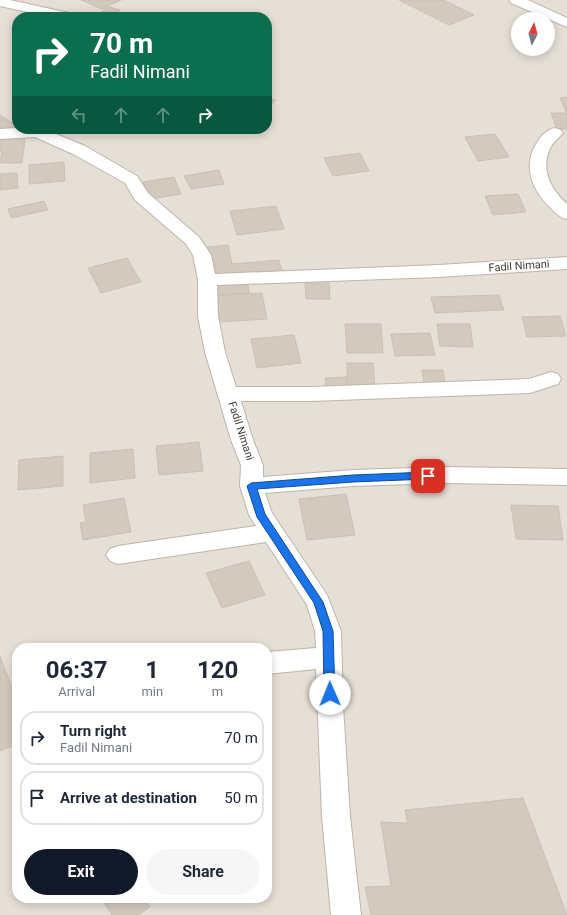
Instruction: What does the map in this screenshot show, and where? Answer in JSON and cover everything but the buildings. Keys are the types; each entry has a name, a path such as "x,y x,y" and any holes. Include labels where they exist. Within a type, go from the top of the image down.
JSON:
{"street":[{"path":"516,0 567,24"},
{"path":"0,2 46,12"},
{"name":"Fadil Nimani","path":"0,134 12,133"},
{"path":"555,133 542,145 538,173 545,192 567,214"},
{"name":"Fadil Nimani","path":"42,134 79,150 131,180 141,196 194,241 202,255 207,280 208,316 215,352 242,440 252,465 251,486"},
{"name":"Fadil Nimani","path":"207,280 439,271 567,263"},
{"path":"229,394 317,394 530,386 552,379"},
{"path":"346,915 336,816 328,631 318,602 261,515 251,486 353,478 442,475 567,477"},
{"path":"118,555 272,532"},
{"path":"272,663 329,657"}],"shaded area":[{"path":"0,0 567,0 567,915 0,915"}],"route":[{"path":"330,694 328,631 318,602 261,515 251,486 353,478 428,476"}]}
